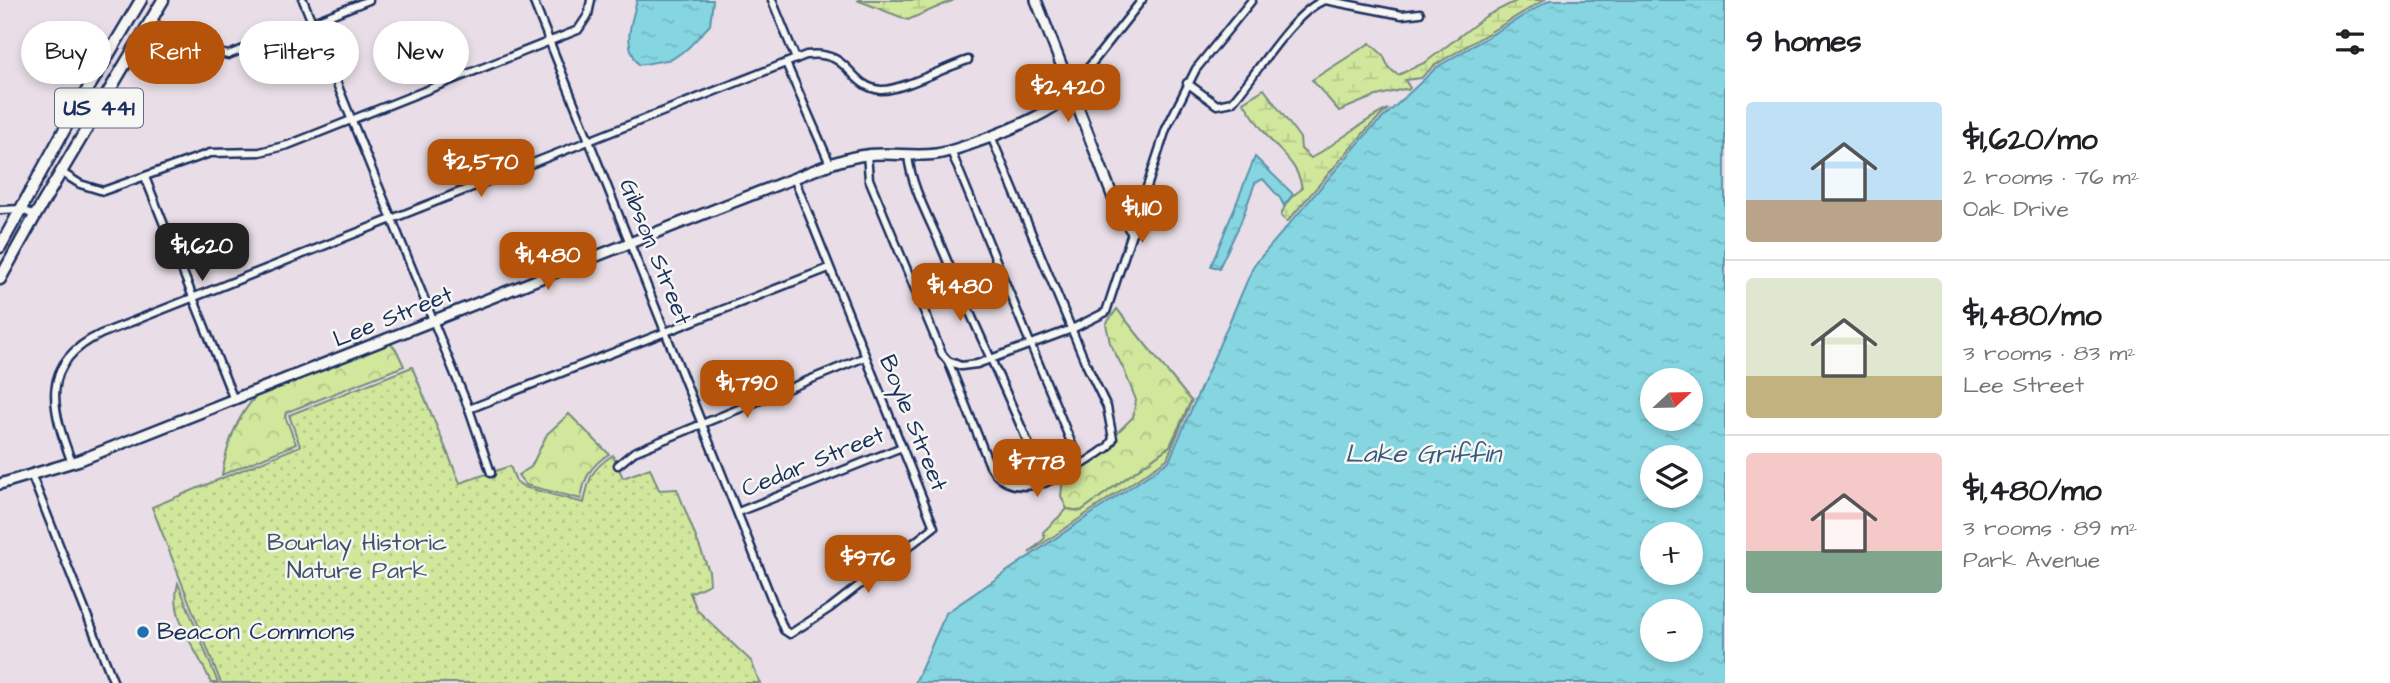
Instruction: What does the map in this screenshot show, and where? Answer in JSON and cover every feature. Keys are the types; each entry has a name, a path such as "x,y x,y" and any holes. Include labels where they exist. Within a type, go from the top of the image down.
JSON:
{"main road":[{"name":"US 441","path":"0,247 73,114 141,0"},
{"name":"US 441","path":"151,21 163,0"},
{"name":"US 441","path":"0,279 125,64"},
{"path":"0,223 6,237"}],"street":[{"path":"303,0 311,21"},
{"path":"317,21 369,0"},
{"name":"Gibson Street","path":"533,0 784,630 790,634"},
{"path":"61,172 80,184 99,191 109,190 210,153 260,152 288,145 550,42 582,26 591,0"},
{"path":"772,0 796,59"},
{"path":"1036,0 1119,213 1132,231"},
{"path":"1070,91 1142,0"},
{"path":"948,361 969,366 1072,329 1106,312 1166,129 1187,83 1211,48 1252,0"},
{"path":"1187,83 1211,102 1228,105 1293,25 1314,5 1325,0 1402,15 1420,13"},
{"path":"1379,0 1379,9"},
{"path":"72,463 54,403 56,384 66,361 90,339 796,59 816,54 832,56 841,61 861,82 881,90 895,88 968,60"},
{"path":"786,63 830,164"},
{"path":"337,84 434,321 491,473"},
{"name":"Lee Street","path":"0,484 72,463 830,164 867,154 939,154 951,151 1038,116 1066,99 1070,91"},
{"path":"867,154 869,179 990,466 1004,480 1021,486 1045,483 1108,447 1114,439 1112,426 1107,407 991,136"},
{"path":"951,151 1080,464"},
{"path":"908,155 917,189 1045,483"},
{"path":"145,177 234,400"},
{"name":"Boyle Street","path":"790,634 830,608 934,527 794,178"},
{"path":"0,211 21,209 35,216"},
{"path":"469,410 829,268"},
{"path":"618,465 634,452 865,357"},
{"name":"Cedar Street","path":"738,512 902,447"},
{"path":"31,474 114,683"}],"green space":[{"path":"857,0 954,0 908,20"},
{"path":"1518,0 1544,0 1435,65 1421,78 1405,80 1410,88 1408,90 1373,97 1339,111 1312,80 1370,43 1383,55 1389,68 1398,75 1426,62 1486,16"},
{"path":"1264,89 1300,138 1301,149 1311,158 1388,109 1368,128 1287,222 1281,216 1289,200 1302,189 1298,175 1243,102"},
{"path":"1117,309 1191,401 1170,446 1081,511 1067,509 1061,496 1063,477 1107,443 1133,417 1136,400 1110,343 1106,324"},
{"path":"390,343 404,366 287,412 285,416 296,444 222,475 234,432 244,412 258,394"},
{"name":"Bourlay Historic Nature Park","path":"412,367 460,483 510,466 516,481 524,487 584,503 592,475 599,465 613,455 623,478 650,468 659,490 677,489 709,571 710,584 690,593 697,610 751,661 760,683 221,683 152,507 300,446 289,415"},
{"path":"1192,400 1167,459 1029,553 1045,538 1043,532 1067,509 1081,511 1170,446"},
{"path":"569,414 609,454 589,473 581,499 526,485 518,475 531,467 547,434"},
{"path":"178,583 218,683 211,683 186,635 177,609"}],"water":[{"path":"637,0 713,0 710,25 688,48 672,59 639,65 629,41"},
{"name":"Lake Griffin","path":"1550,0 1725,0 1725,683 915,683 946,613 1169,461 1254,265 1370,130 1437,67"},
{"path":"1255,157 1293,194 1284,206 1263,179 1255,183 1240,224 1219,268 1211,266"}],"place":[{"name":"Beacon Commons","path":"143,632"}]}
